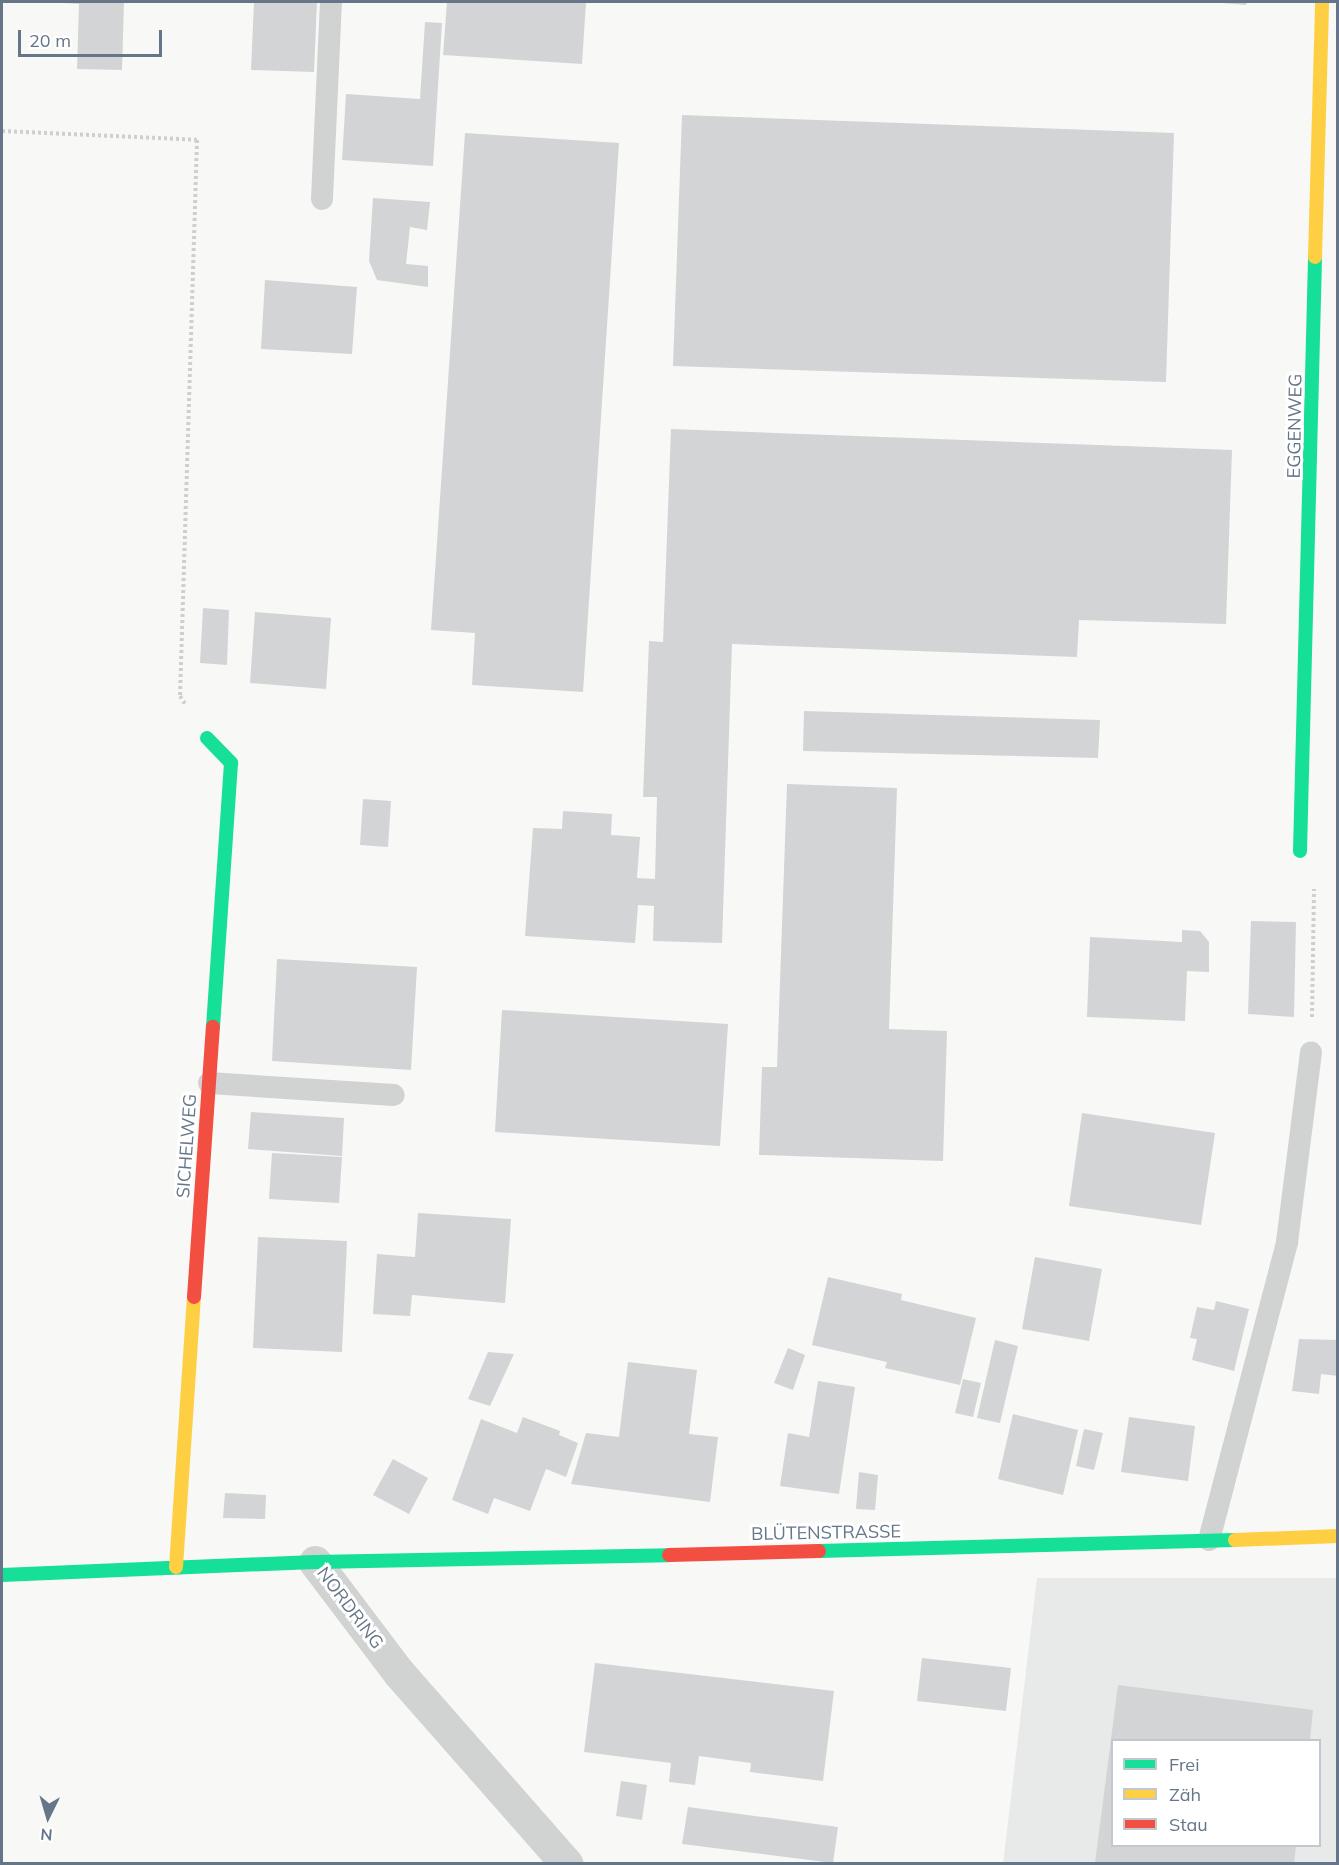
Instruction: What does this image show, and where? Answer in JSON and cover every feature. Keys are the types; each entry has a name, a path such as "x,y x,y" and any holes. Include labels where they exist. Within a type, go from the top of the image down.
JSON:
{"street":[{"name":"EGGENWEG","path":"1300,851 1322,2"},
{"name":"SICHELWEG","path":"176,1567 231,763 207,738"},
{"name":"BLÜTENSTRASSE","path":"315,1562 1338,1536"},
{"name":"NORDRING","path":"2,1575 315,1562 399,1673 567,1863"}],"lane":[{"path":"322,199 331,2"},
{"path":"1209,1539 1287,1242 1311,1053"},
{"path":"209,1083 394,1095"}],"path":[{"path":"2,131 196,140 180,696 207,738"},
{"path":"1300,851 1316,894 1311,1053"}],"shaded area":[{"path":"1037,1578 1337,1578 1337,1863 1003,1864"}],"building":[{"path":"47,2 124,2 122,70 77,69 79,4"},
{"path":"254,2 317,2 314,72 251,70"},
{"path":"447,2 586,2 582,64 443,55"},
{"path":"1210,2 1247,2 1246,5"},
{"path":"425,22 442,23 433,166 342,160 346,94 420,99"},
{"path":"682,115 1174,133 1166,382 673,366"},
{"path":"465,133 619,143 583,692 472,685 475,633 431,630"},
{"path":"373,198 430,202 427,230 410,227 406,264 428,266 428,287 377,280 369,261"},
{"path":"265,280 357,287 352,354 261,349"},
{"path":"671,429 1232,450 1226,624 1079,620 1077,657 732,644 722,943 653,941 654,906 638,905 635,943 525,936 533,828 562,829 563,811 612,814 611,835 640,837 637,878 655,879 657,797 643,797 649,641 663,642"},
{"path":"203,608 229,610 227,665 200,663"},
{"path":"255,612 331,618 326,689 250,683"},
{"path":"804,711 1100,720 1098,758 803,751"},
{"path":"787,784 897,788 889,1029 947,1031 943,1161 759,1155 762,1067 777,1067"},
{"path":"363,799 391,801 388,847 360,845"},
{"path":"1251,921 1296,922 1294,1017 1248,1014"},
{"path":"1182,930 1200,931 1209,942 1209,972 1187,971 1185,1021 1087,1017 1090,937 1182,942"},
{"path":"277,959 417,967 411,1070 272,1061"},
{"path":"502,1010 728,1024 720,1146 495,1132"},
{"path":"251,1112 344,1118 342,1156 248,1149"},
{"path":"1082,1113 1215,1133 1201,1225 1069,1206"},
{"path":"272,1153 342,1157 339,1203 269,1199"},
{"path":"418,1213 511,1219 505,1303 412,1295 410,1316 373,1314 377,1254 415,1257"},
{"path":"258,1237 347,1241 342,1352 253,1348"},
{"path":"1035,1257 1102,1269 1089,1341 1022,1329"},
{"path":"828,1277 902,1294 901,1300 976,1318 960,1385 885,1368 887,1362 812,1345"},
{"path":"1216,1301 1249,1309 1234,1371 1192,1360 1197,1339 1190,1338 1197,1307 1214,1310"},
{"path":"1299,1339 1338,1340 1338,1376 1321,1374 1319,1394 1292,1391"},
{"path":"995,1340 1018,1346 1000,1423 977,1418"},
{"path":"788,1348 805,1355 793,1390 774,1383"},
{"path":"488,1352 514,1354 490,1406 468,1399"},
{"path":"628,1362 697,1370 689,1434 718,1437 710,1502 571,1484 586,1433 619,1437"},
{"path":"963,1379 981,1383 973,1417 955,1413"},
{"path":"818,1381 855,1387 839,1494 780,1486 788,1433 809,1437"},
{"path":"1013,1414 1078,1430 1063,1495 998,1479"},
{"path":"523,1417 560,1431 559,1435 578,1443 566,1477 546,1469 530,1511 494,1498 488,1514 452,1500 481,1419 517,1433"},
{"path":"1129,1417 1195,1426 1188,1481 1121,1472"},
{"path":"1084,1429 1103,1433 1094,1470 1076,1466"},
{"path":"393,1459 428,1478 409,1514 373,1495"},
{"path":"859,1472 878,1475 875,1510 856,1509"},
{"path":"225,1493 266,1495 265,1519 223,1518"},
{"path":"922,1658 1011,1668 1006,1711 917,1701"},
{"path":"595,1663 834,1691 823,1781 750,1772 751,1763 699,1756 695,1785 669,1782 671,1763 584,1752"},
{"path":"1118,1685 1313,1710 1310,1739 1111,1739"},
{"path":"1111,1739 1111,1847 1296,1847 1294,1863 1095,1863"},
{"path":"621,1781 647,1785 642,1820 616,1816"},
{"path":"688,1807 838,1827 833,1863 682,1844"}],"traffic: fast":[{"path":"1300,851 1315,257"},
{"path":"207,738 231,763 213,1027"},
{"path":"819,1551 1235,1540"},
{"path":"2,1575 315,1562 669,1555"}],"traffic: slow":[{"path":"1315,257 1322,2"},
{"path":"176,1567 194,1297"},
{"path":"1235,1540 1338,1536"}],"traffic: jam":[{"path":"194,1297 213,1027"},
{"path":"669,1555 819,1551"}]}
